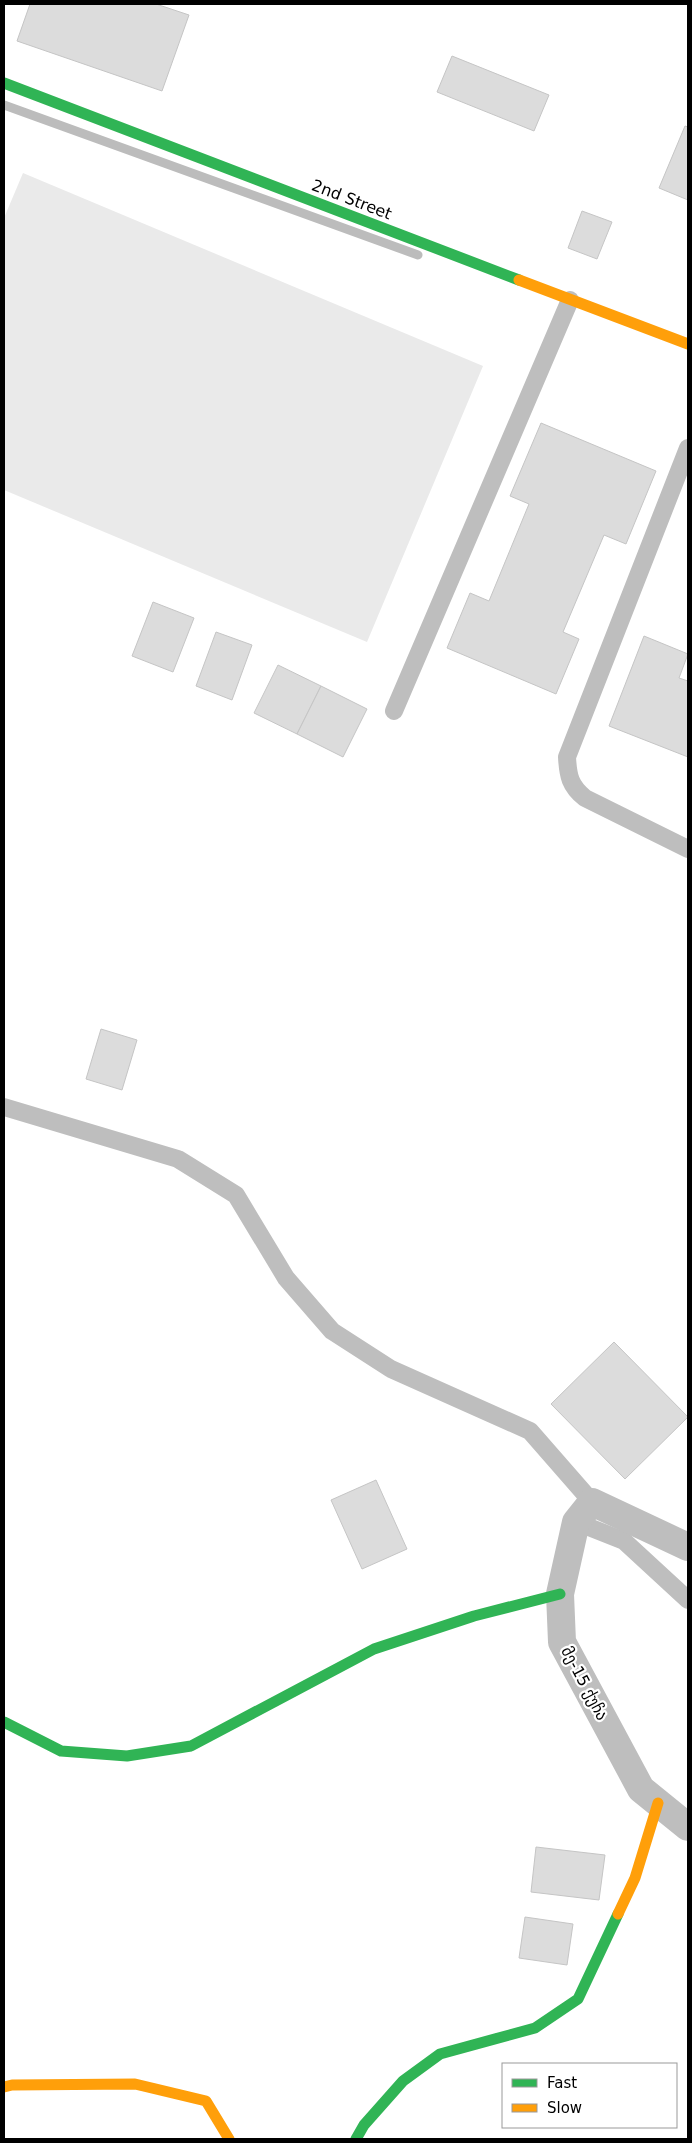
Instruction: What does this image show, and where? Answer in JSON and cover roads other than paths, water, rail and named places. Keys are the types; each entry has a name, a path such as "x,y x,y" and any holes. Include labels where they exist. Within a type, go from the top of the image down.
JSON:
{"street":[{"name":"2nd Street","path":"4,83 688,344"},
{"path":"584,1512 688,1547"},
{"name":"მე-15 ქუჩა","path":"584,1512 560,1594 562,1642 641,1789 688,1827"},
{"path":"4,1722 61,1751 127,1756 191,1746 374,1649 474,1616 560,1594"},
{"path":"356,2139 364,2125 403,2081 440,2054 535,2028 578,1999 636,1878 658,1803"},
{"path":"4,2087 12,2085 135,2084 206,2101 229,2139"}],"lane":[{"path":"394,710 570,300"},
{"path":"688,448 567,758 568,777 575,790 585,798 688,849"},
{"path":"4,1107 178,1159 236,1195 286,1278 332,1331 391,1369 530,1430 584,1512 624,1540 688,1600"}],"waterway":[{"path":"4,105 418,255"}]}
